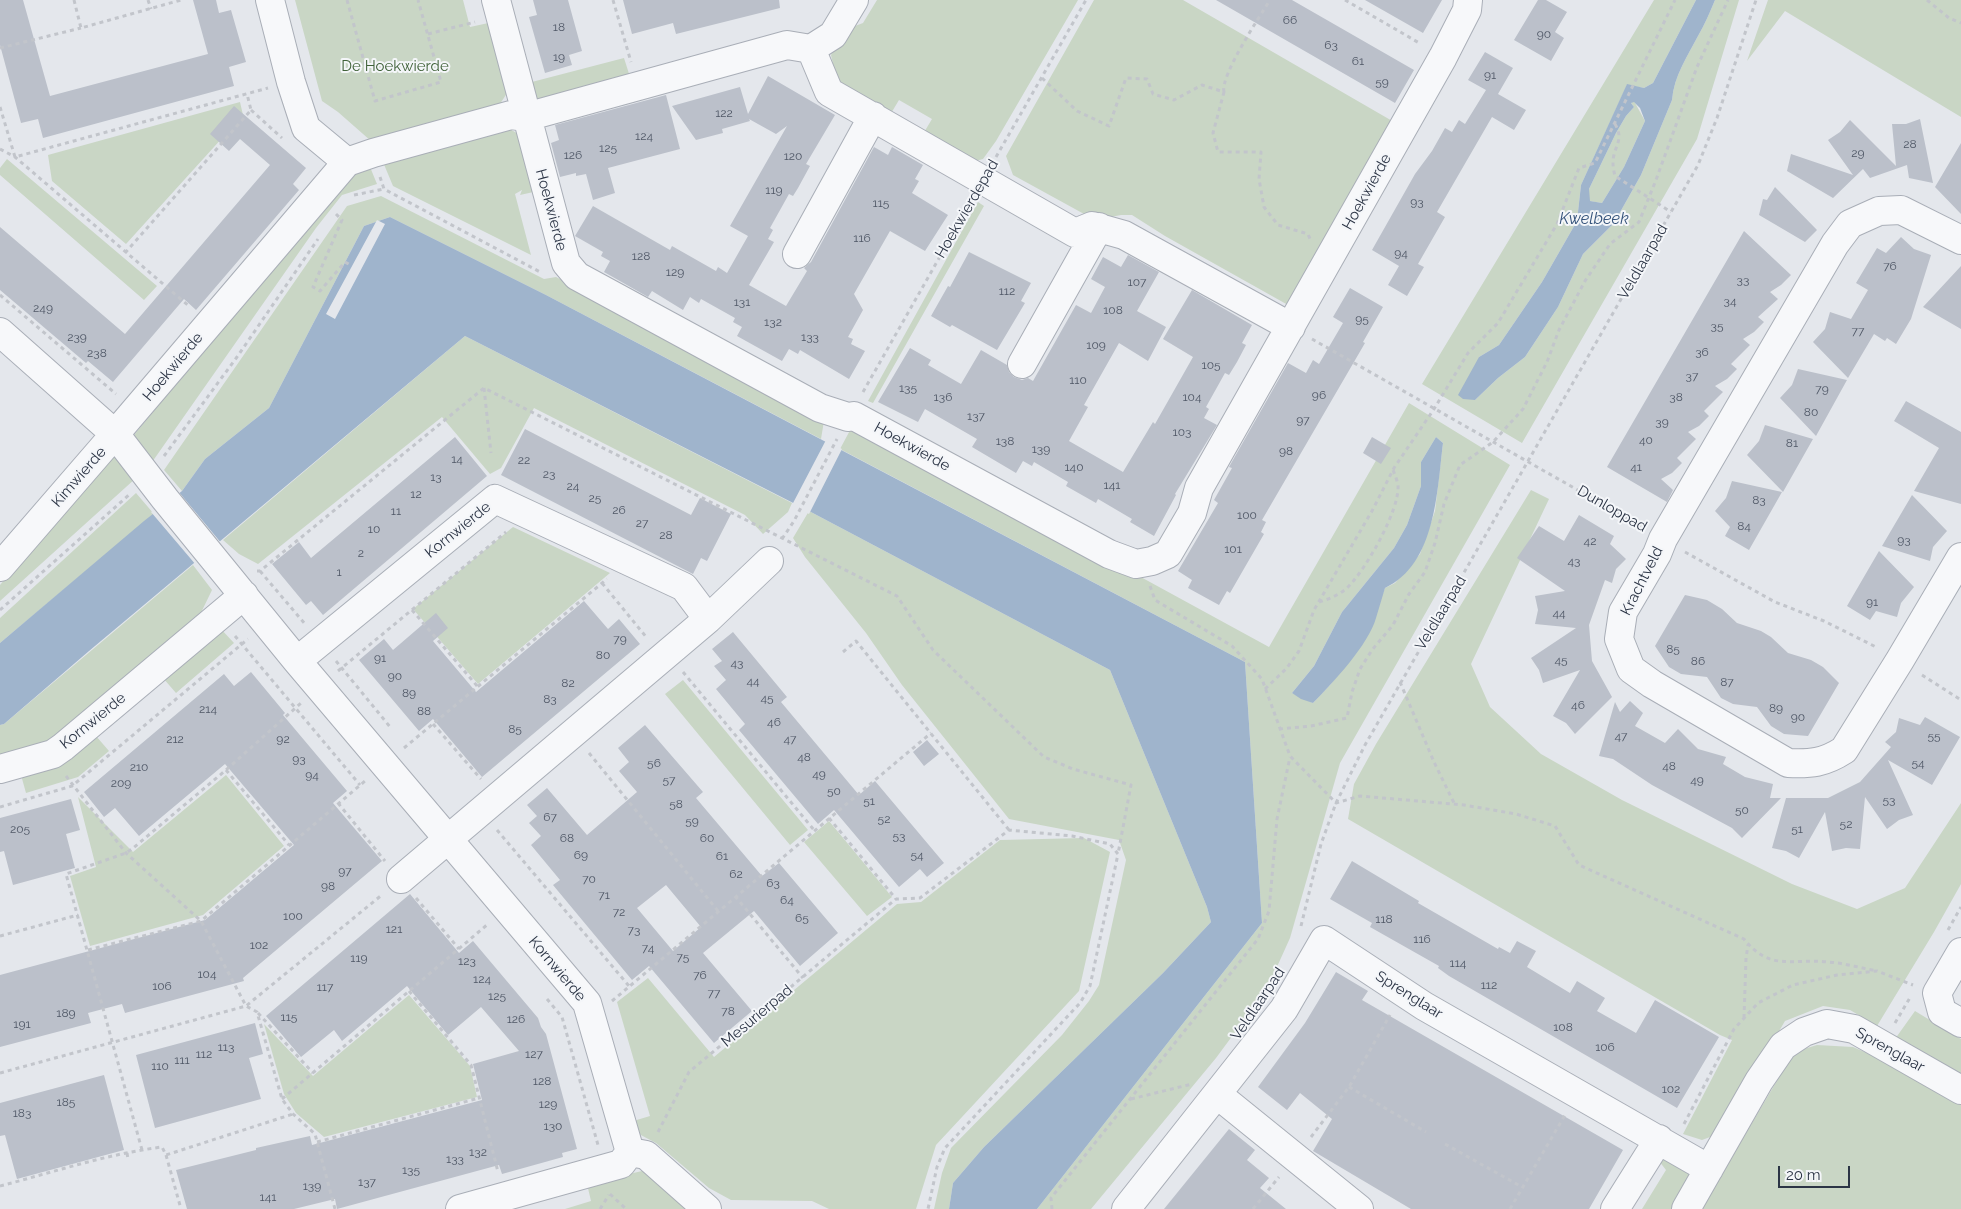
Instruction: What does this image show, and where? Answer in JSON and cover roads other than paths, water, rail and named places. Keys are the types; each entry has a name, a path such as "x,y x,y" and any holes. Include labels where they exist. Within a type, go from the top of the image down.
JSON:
{"street":[{"path":"270,0 291,82 306,128 347,162"},
{"path":"854,0 833,35 811,49 830,92 1075,233 1092,226 1124,235 1291,327"},
{"name":"Hoekwierde","path":"498,8 566,263 578,276 820,408 848,417 854,416 1109,554 1136,564 1168,554 1192,513 1199,488 1443,57 1467,10 1468,0"},
{"name":"Hoekwierde","path":"115,434 347,162 373,152 511,115 526,118 787,45 811,49"},
{"path":"797,254 872,116"},
{"name":"Krachtveld","path":"1961,240 1901,210 1878,211 1850,224 1835,244 1663,539 1653,563 1623,612 1619,639 1631,669 1652,684 1788,763 1812,764 1833,757 1844,750 1961,557"},
{"path":"1022,364 1099,227"},
{"name":"Kimwierde","path":"0,332 115,434 0,567"},
{"name":"Kornwierde","path":"115,434 148,478 266,624 587,1004 638,1153"},
{"name":"Kornwierde","path":"297,661 495,499 684,587 708,619"},
{"path":"401,879 447,838 666,656 769,561"},
{"name":"Kornwierde","path":"0,770 53,754 244,595"},
{"name":"Sprenglaar","path":"1126,1209 1209,1088 1284,1009 1324,940 1403,992 1709,1169"},
{"path":"1961,952 1937,993 1942,1012 1961,1023"},
{"name":"Sprenglaar","path":"1686,1209 1759,1081 1783,1046 1804,1032 1827,1024 1854,1029 1961,1090"},
{"path":"1209,1088 1359,1209"},
{"path":"1615,1209 1659,1139"},
{"path":"460,1209 504,1197 607,1181 621,1164 638,1153 707,1209"}],"water":[{"name":"Kwelbeek","path":"1696,0 1715,0 1678,75 1672,100 1641,175 1614,223 1583,254 1558,307 1525,357 1498,378 1475,400 1463,399 1458,395 1479,357 1499,345 1542,282 1577,221 1581,185 1627,84 1644,88 1653,83","holes":["1634,102 1640,108 1645,121 1624,167 1602,203 1590,201 1589,189 1616,133 1634,107 1631,103"]},
{"path":"390,217 546,295 1245,662 1262,923 1037,1209 949,1209 953,1183 984,1147 1163,973 1211,922 1207,907 1110,670 809,511 465,336 4,724 0,725 0,643 182,491 205,459 269,408 364,226"},
{"path":"1436,437 1443,443 1439,483 1431,524 1415,562 1402,577 1385,588 1372,628 1366,640 1349,663 1313,703 1301,699 1292,693 1314,666 1342,612 1394,548 1407,525 1421,486 1421,462"}],"park label":[{"name":"De Hoekwierde","path":"395,66"}]}
